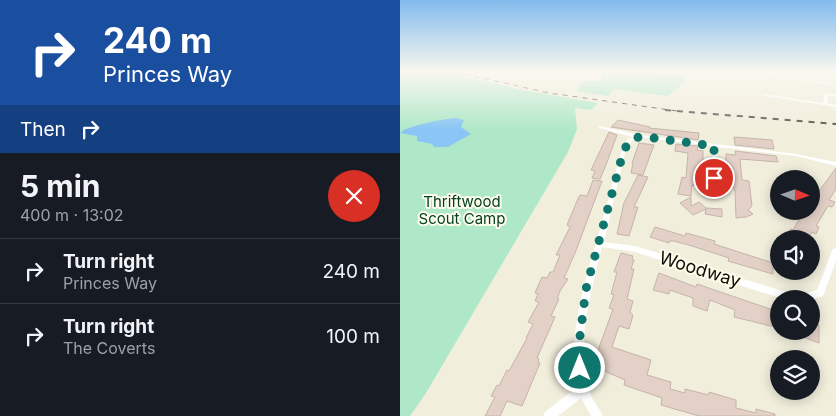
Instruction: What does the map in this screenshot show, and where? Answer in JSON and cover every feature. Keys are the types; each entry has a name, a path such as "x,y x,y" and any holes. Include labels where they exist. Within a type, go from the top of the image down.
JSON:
{"street":[{"path":"825,104 826,94 836,96"},
{"path":"764,95 836,106"},
{"path":"601,127 628,133 635,137 788,154 836,164"},
{"path":"596,416 583,389 580,368 582,314 586,289 623,153 629,142 635,137"},
{"path":"713,194 714,146"},
{"name":"Woodway","path":"599,244 635,249 770,291"},
{"name":"Woodway","path":"820,292 836,251"},
{"path":"549,416 583,389"}],"green space":[{"name":"Thriftwood Scout Camp","path":"400,91 531,91 598,103 591,110 575,108 577,129 568,152 426,393 410,416 400,416"},
{"path":"579,91 612,91 608,96"},
{"path":"632,91 673,91 667,96"}],"water":[{"path":"456,118 464,120 461,127 471,134 448,147 434,147 432,144 417,141 417,136 400,133 418,125"}],"building":[{"path":"618,120 649,128 699,133 698,140 611,127"},
{"path":"609,132 617,135 606,165 600,179 592,178 595,171 591,170"},
{"path":"734,137 772,140 774,149 735,145"},
{"path":"639,143 654,145 643,175 631,173 632,163"},
{"path":"676,144 698,146 697,150 703,151 703,165 699,165 698,182 695,182 694,186 692,185 691,196 678,194 682,177 686,178 688,153 675,151"},
{"path":"735,151 776,156 778,162 740,159 742,180 749,181 752,206 748,210 753,214 736,218 735,191 733,187 730,187 729,172 726,168 726,154 736,155"},
{"path":"836,168 836,189 829,200 835,202 832,207 828,206 820,219 820,190"},
{"path":"638,175 648,177 634,207 638,207 629,236 617,234 624,203"},
{"path":"593,180 602,181 564,278 568,279 557,299 559,299 551,316 555,317 537,358 539,359 538,363 540,363 522,406 507,401 500,416 485,416 495,397 491,396 497,385 499,386 507,370 509,371 533,324 528,322 539,302 535,301 538,294 535,293 542,277 547,278 550,272 553,272 560,255 556,255 570,227 567,225 577,201 580,195 587,196"},
{"path":"691,197 691,206 699,202 706,208 722,209 722,217 705,214 706,209 693,215 680,203"},
{"path":"799,220 820,220 816,226 819,227 818,230 793,230"},
{"path":"655,227 685,236 686,233 715,241 714,244 770,262 770,273 728,261 729,258 692,246 674,241 669,241 669,243 650,237"},
{"path":"621,253 633,256 632,259 634,260 631,269 634,269 627,299 633,301 630,312 633,315 629,329 619,326 612,347 651,360 647,375 671,382 670,389 685,393 685,389 709,395 709,392 736,400 736,408 756,413 756,409 775,414 775,416 699,416 661,405 662,398 624,385 625,380 602,370 604,363 598,361 599,357 596,356 613,309 609,308 614,295 611,294 617,272 614,272"},
{"path":"659,273 696,287 697,284 770,309 770,326 734,317 735,310 710,300 707,311 693,306 693,298 670,290 669,294 653,290"}],"railway":[{"path":"542,91 677,111"},
{"path":"665,110 677,111"},
{"path":"677,111 836,124"}],"route":[{"path":"580,368 580,336 586,289 625,147 632,139 640,136 714,146 714,178"}]}
